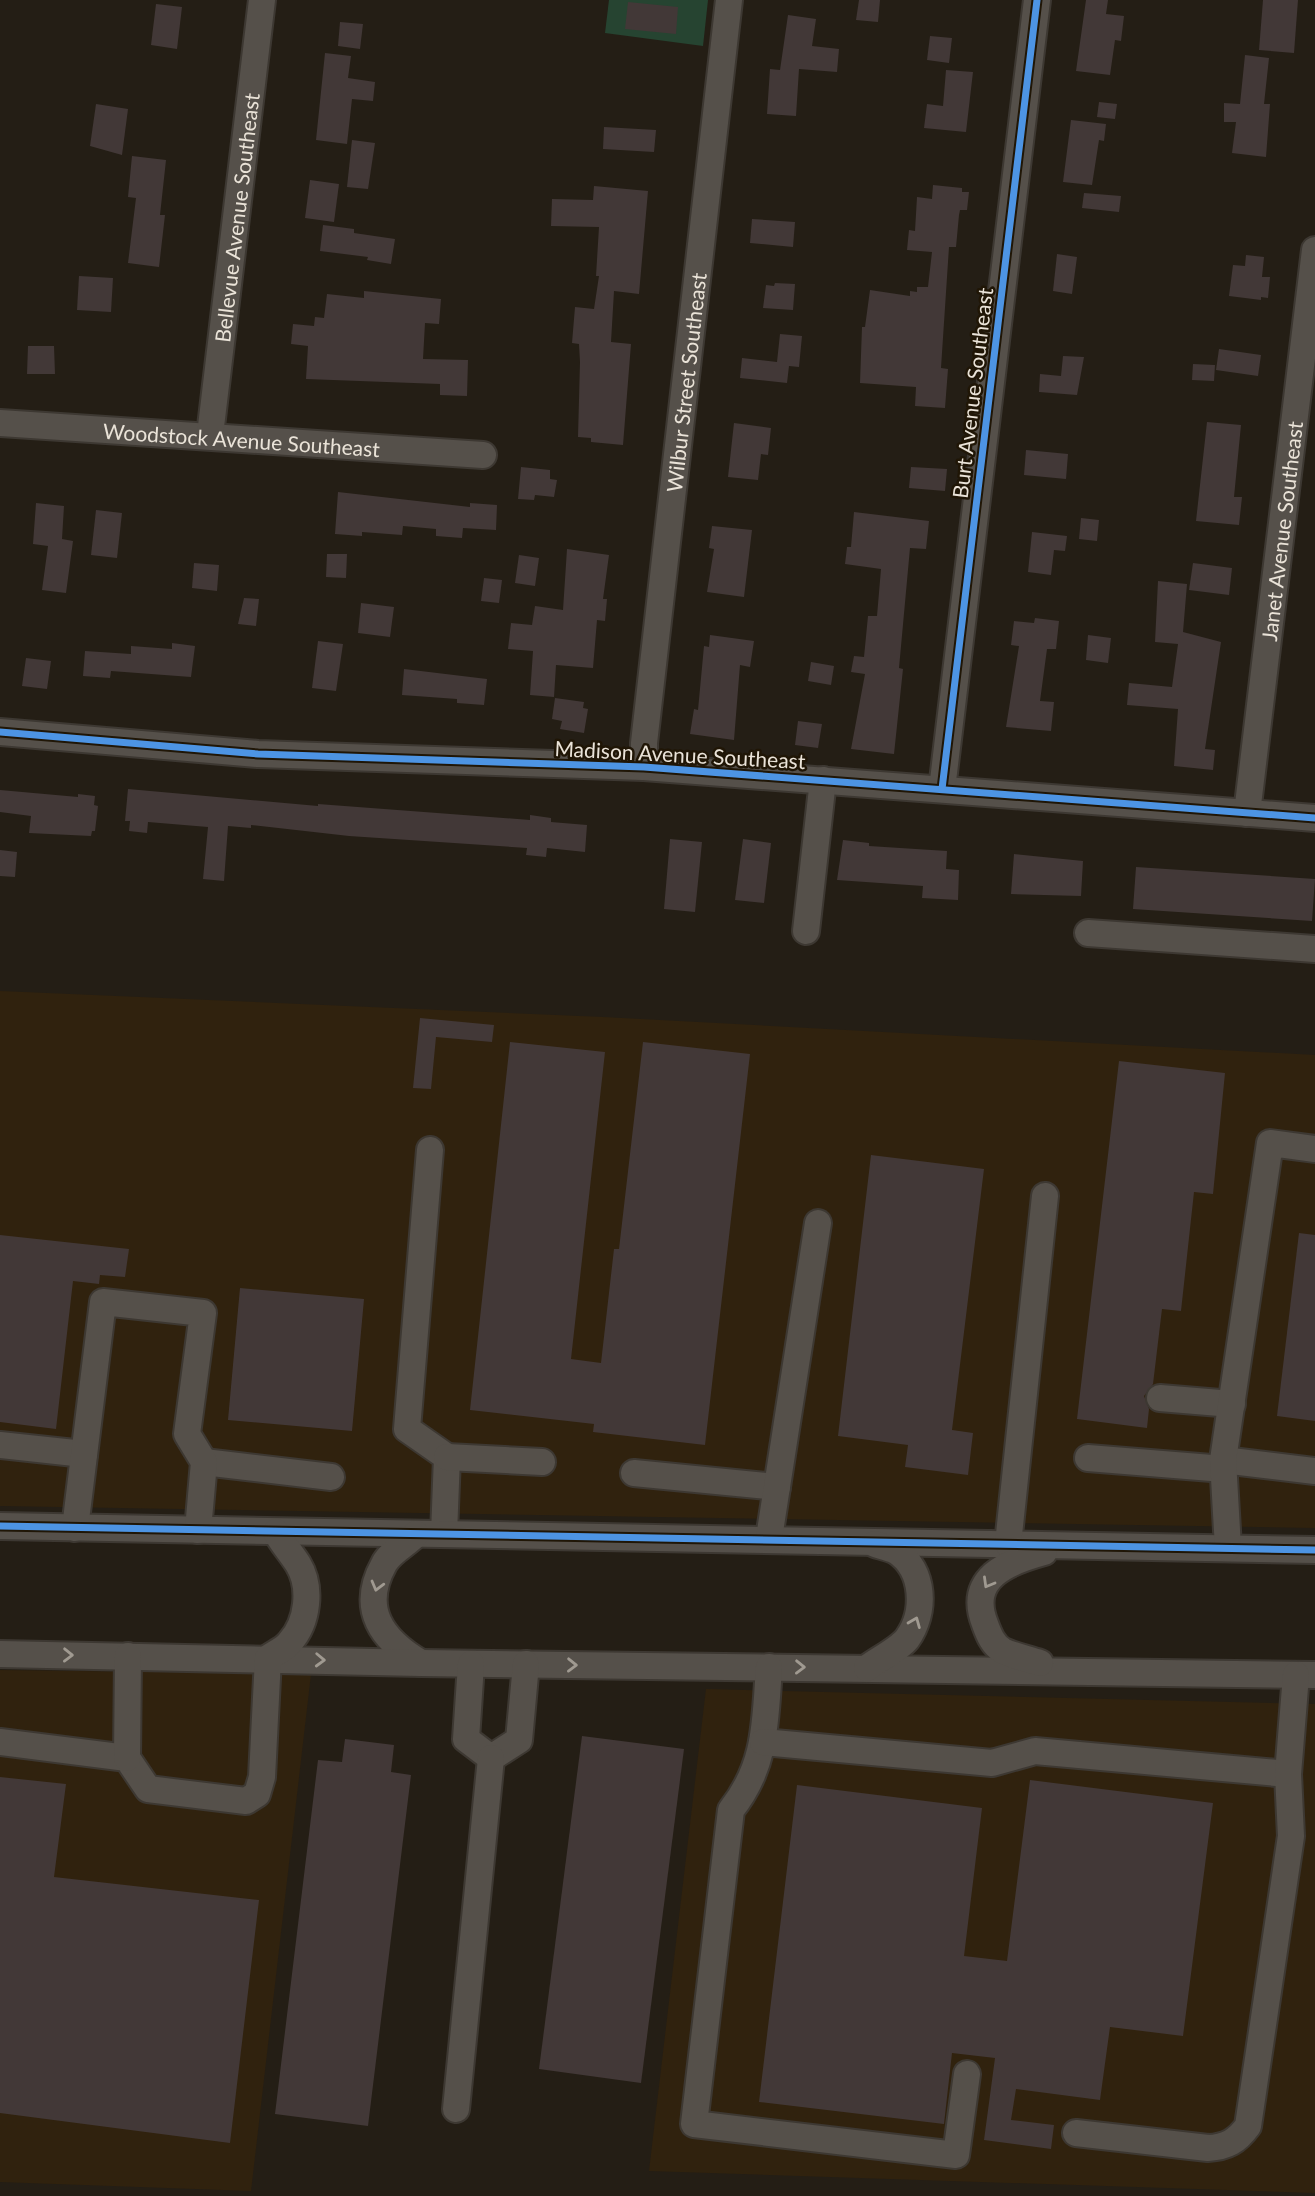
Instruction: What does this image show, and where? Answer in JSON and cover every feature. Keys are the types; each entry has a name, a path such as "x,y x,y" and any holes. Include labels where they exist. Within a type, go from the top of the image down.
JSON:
{"street":[{"name":"Bellevue Avenue Southeast","path":"209,435 262,0"},
{"name":"Wilbur Street Southeast","path":"644,767 644,743 729,0"},
{"name":"Burt Avenue Southeast","path":"942,789 1037,0"},
{"name":"Janet Avenue Southeast","path":"1247,813 1315,250"},
{"name":"Woodstock Avenue Southeast","path":"0,423 483,455"},
{"name":"Madison Avenue Southeast","path":"0,732 258,754 644,767 1315,818"},
{"path":"806,931 823,780"},
{"path":"1088,933 1315,949"},
{"path":"1228,1548 1224,1464 1270,1143 1315,1149"},
{"path":"430,1150 407,1429 447,1457 542,1462"},
{"path":"1008,1544 1045,1196"},
{"path":"769,1538 818,1223"},
{"path":"75,1528 103,1302 203,1313 187,1434 204,1462 198,1530"},
{"path":"1160,1398 1232,1404"},
{"path":"0,1446 84,1454"},
{"path":"444,1534 447,1457"},
{"path":"1088,1458 1315,1471"},
{"path":"204,1462 331,1477"},
{"path":"634,1473 777,1487"},
{"path":"0,1526 1315,1550"},
{"path":"268,1658 289,1644 299,1630 306,1596 305,1580 298,1563 276,1532"},
{"path":"416,1534 384,1563 374,1594 374,1614 397,1649 421,1663"},
{"path":"865,1541 895,1551 907,1562 916,1576 920,1595 919,1619 906,1641 867,1668"},
{"path":"1069,1545 1013,1561 994,1572 983,1589 981,1615 990,1639 1002,1650 1070,1672"},
{"path":"0,1654 471,1664 1306,1675 1288,1774 1291,1836 1248,2126 1238,2139 1222,2147 1208,2148 1076,2133"},
{"path":"128,1656 127,1758 148,1789 246,1801 257,1794 262,1777 268,1658"},
{"path":"471,1664 467,1739 491,1758"},
{"path":"491,1758 519,1740 526,1664"},
{"path":"769,1667 763,1742 748,1788 731,1810 694,2124 956,2155 967,2074"},
{"path":"0,1742 127,1758"},
{"path":"763,1742 992,1763 1035,1751 1288,1774"},
{"path":"456,2109 491,1758"}],"shaded area":[{"path":"0,991 603,1017 1315,1055 1315,1528 0,1506"},
{"path":"0,1670 311,1674 251,2191 0,2182"},
{"path":"706,1689 1315,1704 1315,2193 649,2171"}],"green space":[{"path":"609,0 708,0 703,46 605,33"}],"building":[{"path":"859,0 880,0 878,22 856,20"},
{"path":"1086,0 1108,0 1106,14 1124,16 1121,41 1115,40 1110,75 1076,71"},
{"path":"1263,0 1298,0 1294,53 1259,50"},
{"path":"628,2 678,7 676,34 625,29"},
{"path":"156,4 182,7 177,49 151,45"},
{"path":"788,15 816,19 812,46 839,49 837,72 799,69 796,116 767,114 770,69 780,70"},
{"path":"340,22 363,24 360,49 338,46"},
{"path":"930,36 952,38 949,63 927,60"},
{"path":"325,53 351,56 348,78 375,82 373,101 352,99 347,144 316,140"},
{"path":"1245,55 1269,58 1264,104 1270,104 1266,157 1232,153 1236,122 1224,122 1224,103 1240,104"},
{"path":"946,70 973,72 966,132 924,128 927,104 943,106"},
{"path":"1099,102 1117,104 1115,119 1097,117"},
{"path":"96,104 128,109 122,155 90,146"},
{"path":"1071,120 1106,124 1104,141 1099,140 1092,185 1063,182"},
{"path":"604,127 656,130 654,152 603,149"},
{"path":"352,140 375,143 368,189 347,187"},
{"path":"132,156 166,160 160,215 165,215 159,267 128,263 136,198 128,197"},
{"path":"310,180 339,184 334,222 305,218"},
{"path":"933,185 962,188 962,192 969,192 967,210 960,210 956,247 949,247 941,368 948,369 945,408 915,406 916,387 860,383 862,327 865,327 870,290 910,296 910,291 917,292 917,287 928,287 932,252 907,250 909,230 915,231 917,197 932,199"},
{"path":"594,186 648,191 639,294 614,291 611,342 631,344 623,445 591,442 591,438 578,437 579,344 572,343 575,307 594,309 599,276 596,276 599,227 551,226 552,199 593,200"},
{"path":"1084,193 1121,196 1119,212 1082,208"},
{"path":"752,219 795,222 793,247 750,243"},
{"path":"323,225 395,239 391,264 367,260 368,257 320,251"},
{"path":"1057,254 1077,257 1072,294 1053,291"},
{"path":"1246,255 1264,257 1262,277 1270,277 1268,298 1261,297 1261,300 1229,296 1233,265 1245,266"},
{"path":"79,276 113,278 111,312 77,310"},
{"path":"775,283 795,284 793,310 763,308 766,285 774,286"},
{"path":"364,291 441,299 439,324 425,323 423,359 468,360 467,396 440,395 440,384 306,379 308,346 291,344 293,324 314,326 315,317 324,318 327,294 364,298"},
{"path":"780,334 802,336 799,367 789,366 787,383 740,378 742,358 777,362"},
{"path":"28,346 54,346 55,374 27,374"},
{"path":"1219,349 1261,355 1258,376 1216,370"},
{"path":"1063,356 1084,357 1077,395 1039,392 1040,374 1061,376"},
{"path":"1193,364 1215,365 1214,381 1192,380"},
{"path":"1207,422 1241,425 1234,497 1242,497 1239,525 1196,521"},
{"path":"734,423 771,428 768,455 761,454 758,480 728,477"},
{"path":"1026,450 1068,454 1066,479 1024,475"},
{"path":"521,467 550,470 550,479 557,480 554,497 535,495 534,500 518,499"},
{"path":"911,467 947,469 945,491 909,488"},
{"path":"338,492 470,507 470,503 497,505 496,530 463,528 462,538 436,536 436,529 403,526 402,535 362,532 362,536 335,534"},
{"path":"36,503 64,506 62,539 73,541 66,593 42,590 48,546 33,544"},
{"path":"96,510 122,513 117,558 91,555"},
{"path":"854,512 929,521 926,549 910,548 899,668 903,669 894,754 851,749 865,674 851,672 854,656 864,657 868,616 877,616 881,569 845,564 847,547 851,547"},
{"path":"1081,518 1099,520 1097,541 1079,539"},
{"path":"712,526 752,530 744,597 707,592 714,549 709,548"},
{"path":"1032,532 1067,536 1065,551 1054,550 1051,575 1028,572"},
{"path":"567,549 609,555 603,599 607,599 605,621 597,620 593,668 556,665 554,697 530,695 533,651 508,649 511,623 532,625 535,606 563,610"},
{"path":"327,554 347,554 346,578 326,577"},
{"path":"519,555 539,558 535,586 515,583"},
{"path":"194,563 219,565 217,591 192,588"},
{"path":"1193,563 1232,568 1229,595 1189,590"},
{"path":"484,578 502,580 499,603 481,601"},
{"path":"1158,581 1187,584 1183,632 1221,642 1205,749 1215,750 1213,770 1174,766 1178,709 1127,705 1129,683 1172,687 1178,644 1155,642"},
{"path":"244,598 259,599 256,626 238,624"},
{"path":"361,603 394,607 390,637 358,633"},
{"path":"1035,618 1059,621 1056,649 1047,649 1040,701 1054,702 1051,731 1006,727 1019,646 1011,645 1014,621 1034,623"},
{"path":"710,635 754,641 750,667 740,665 734,740 690,734 694,709 698,710 704,646 709,647"},
{"path":"1088,635 1111,638 1108,663 1086,660"},
{"path":"318,641 343,644 336,691 312,688"},
{"path":"172,643 195,646 191,677 111,671 110,678 83,676 85,651 131,654 131,646 172,649"},
{"path":"26,658 51,661 47,689 22,686"},
{"path":"811,662 834,666 831,685 808,681"},
{"path":"404,669 487,679 484,705 457,703 457,699 402,695"},
{"path":"555,698 584,702 583,708 588,709 584,733 560,729 562,721 552,719"},
{"path":"798,721 822,724 818,748 795,745"},
{"path":"128,789 318,806 530,820 530,815 551,818 551,822 587,825 585,852 547,848 546,857 526,855 527,848 349,836 251,825 251,828 228,826 224,881 203,879 208,827 148,822 147,833 129,831 130,821 125,821"},
{"path":"0,790 95,796 94,805 98,806 95,831 92,831 91,836 29,833 31,816 0,812"},
{"path":"670,839 702,842 695,912 664,909"},
{"path":"743,839 771,843 764,903 735,900"},
{"path":"843,840 869,843 869,846 947,851 946,869 959,870 958,900 922,898 923,886 837,880"},
{"path":"0,850 17,852 15,877 0,876"},
{"path":"1014,854 1083,861 1081,896 1011,894"},
{"path":"1136,867 1315,879 1312,921 1133,909"},
{"path":"420,1018 494,1025 492,1042 436,1037 431,1089 413,1088"},
{"path":"510,1042 605,1052 571,1359 601,1363 614,1249 619,1249 643,1042 750,1054 705,1445 593,1432 594,1424 470,1410"},
{"path":"1119,1061 1225,1073 1213,1194 1194,1192 1181,1311 1162,1309 1153,1384 1144,1396 1149,1409 1147,1428 1077,1419"},
{"path":"871,1155 984,1169 952,1430 973,1433 968,1475 905,1467 908,1445 838,1436"},
{"path":"1299,1233 1315,1235 1315,1421 1277,1416"},
{"path":"0,1235 129,1249 125,1277 100,1275 99,1284 73,1281 56,1429 0,1422"},
{"path":"240,1288 364,1299 352,1431 228,1420"},
{"path":"582,1736 684,1749 641,2083 539,2069"},
{"path":"345,1739 394,1745 391,1772 411,1775 368,2126 275,2114 318,1760 342,1762"},
{"path":"0,1777 66,1784 54,1877 259,1900 230,2143 0,2113"},
{"path":"1030,1780 1213,1803 1183,2036 1110,2027 1100,2100 1016,2089 1011,2120 1054,2125 1051,2149 984,2140 995,2058 952,2053 944,2124 759,2102 797,1785 982,1808 964,1956 1007,1961"}],"cycle path":[{"path":"942,789 1037,0"},
{"path":"0,732 258,754 644,767 1315,818"},
{"path":"0,1526 1315,1550"}]}
